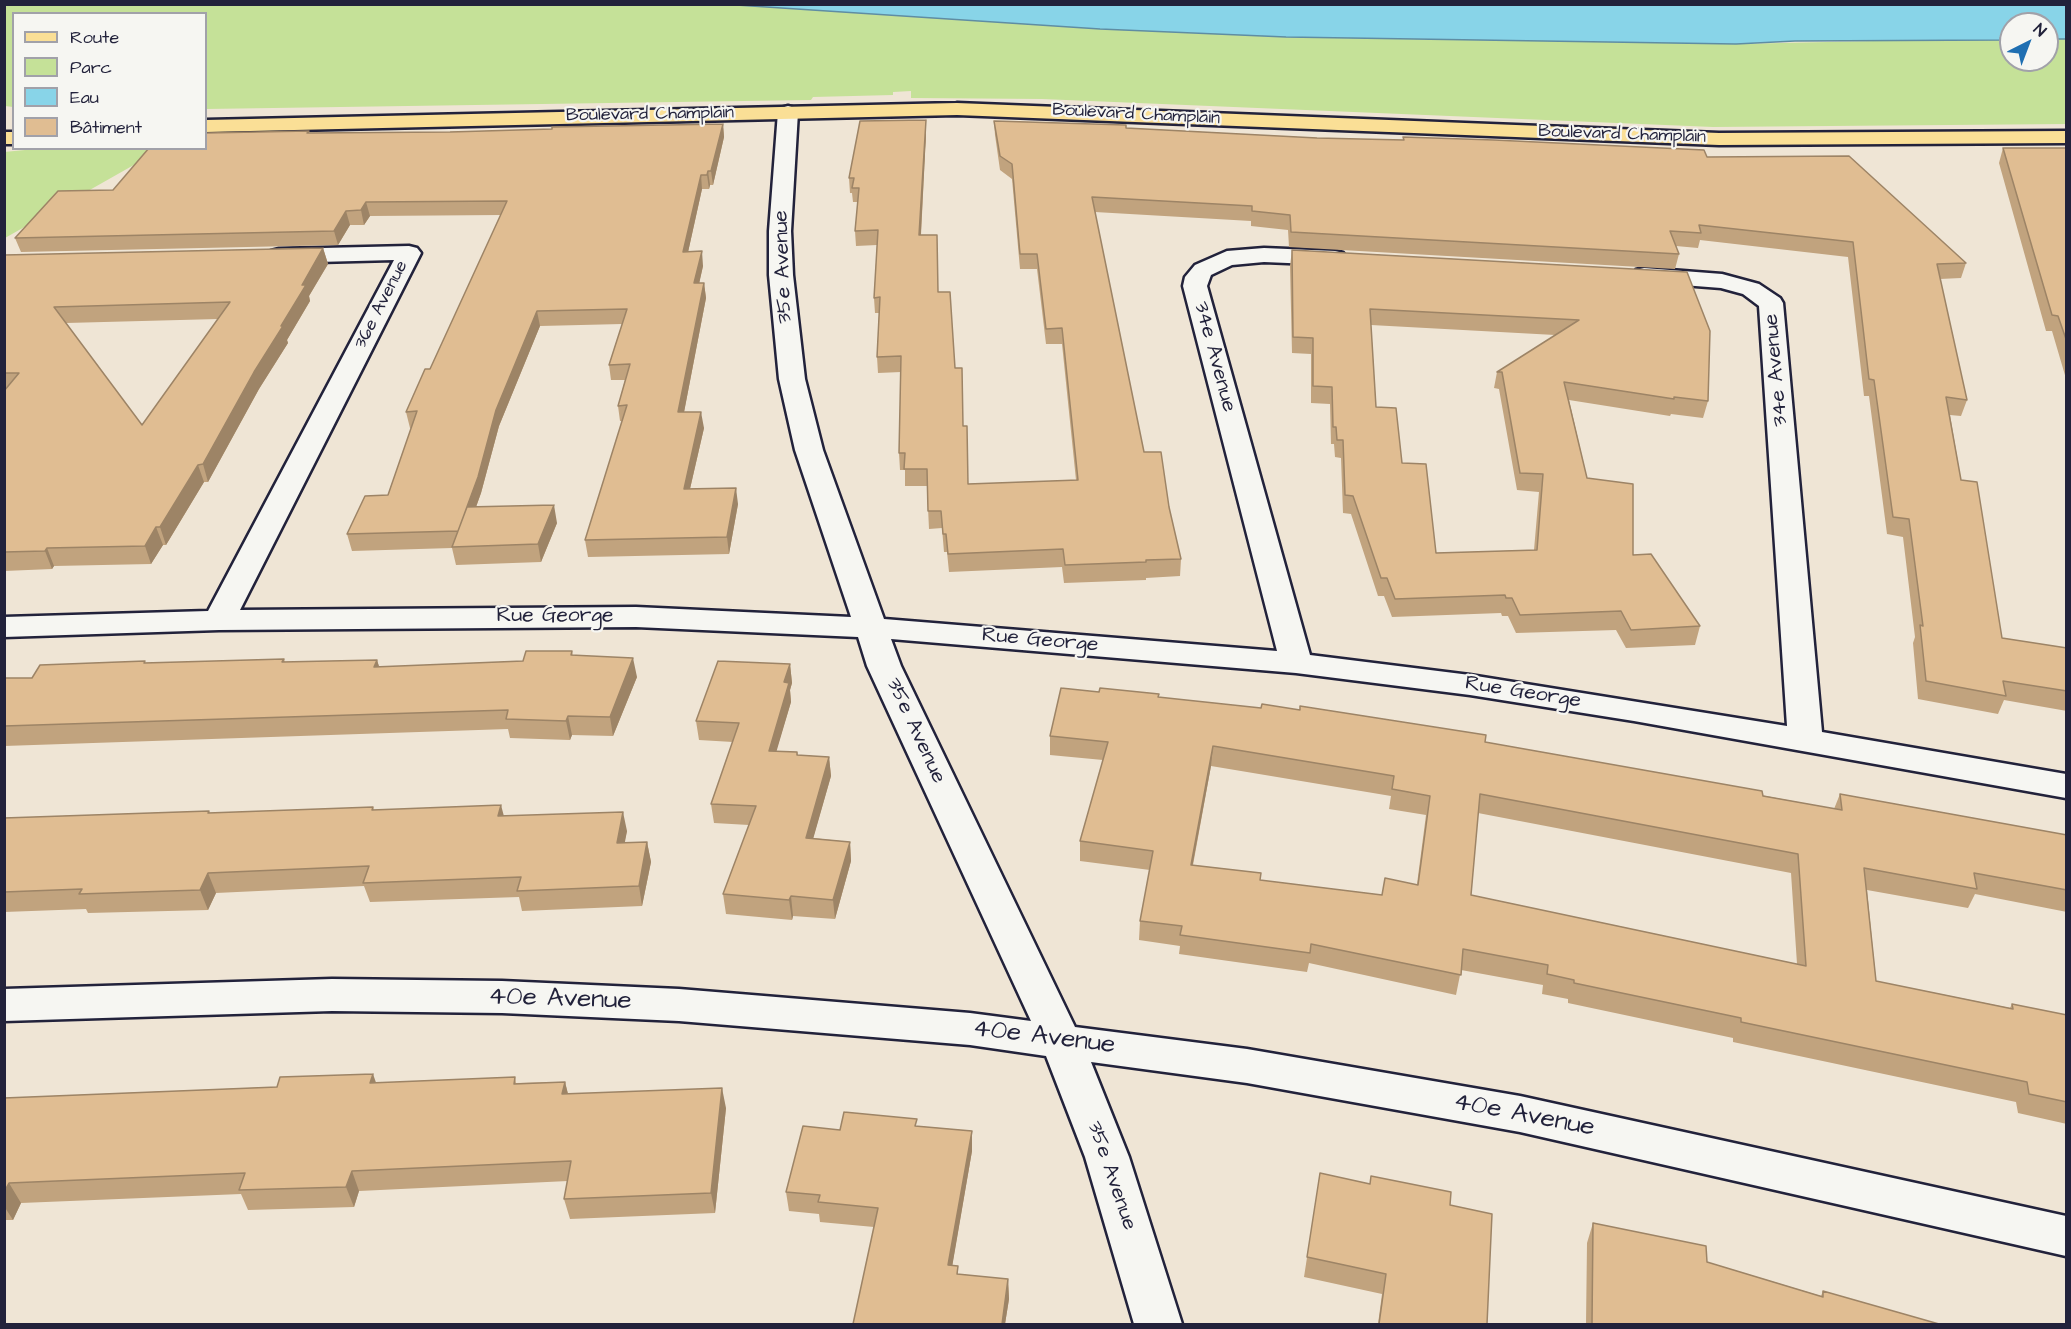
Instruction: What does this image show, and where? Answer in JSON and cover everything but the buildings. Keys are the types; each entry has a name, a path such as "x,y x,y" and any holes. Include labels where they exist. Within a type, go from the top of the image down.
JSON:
{"main road":[{"name":"Boulevard Champlain","path":"211,125 1013,109 1719,139 2067,137"}],"street":[{"name":"35e Avenue","path":"788,112 780,242 785,323 792,378 809,450 888,674 1061,1040 1107,1157 1158,1324"},
{"name":"36e Avenue","path":"219,620 409,253 254,256"},
{"name":"34e Avenue","path":"1296,663 1195,286 1197,277 1213,263 1244,255 1359,260"},
{"name":"34e Avenue","path":"1618,273 1722,281 1751,289 1771,303 1805,740"},
{"name":"Rue George","path":"4,627 219,620 636,617 871,628 1296,663 1470,685 2067,786"},
{"name":"40e Avenue","path":"4,1005 332,995 502,996 679,1005 970,1029 1328,1079 1520,1114 2067,1236"}],"green space":[{"path":"736,4 1100,29 1286,37 1736,44 1999,38 1999,72 2059,72 2059,39 2066,39 2066,124 1713,127 1042,99 911,98 911,91 893,92 893,95 813,97 811,100 207,109 207,12 12,12 12,107 5,106 4,5"},
{"path":"25,150 160,150 5,238 4,152"}],"water":[{"path":"2066,4 2066,39 2059,39 2059,12 1999,12 1999,40 1795,41 1736,44 1286,37 1100,29 736,5"}]}
